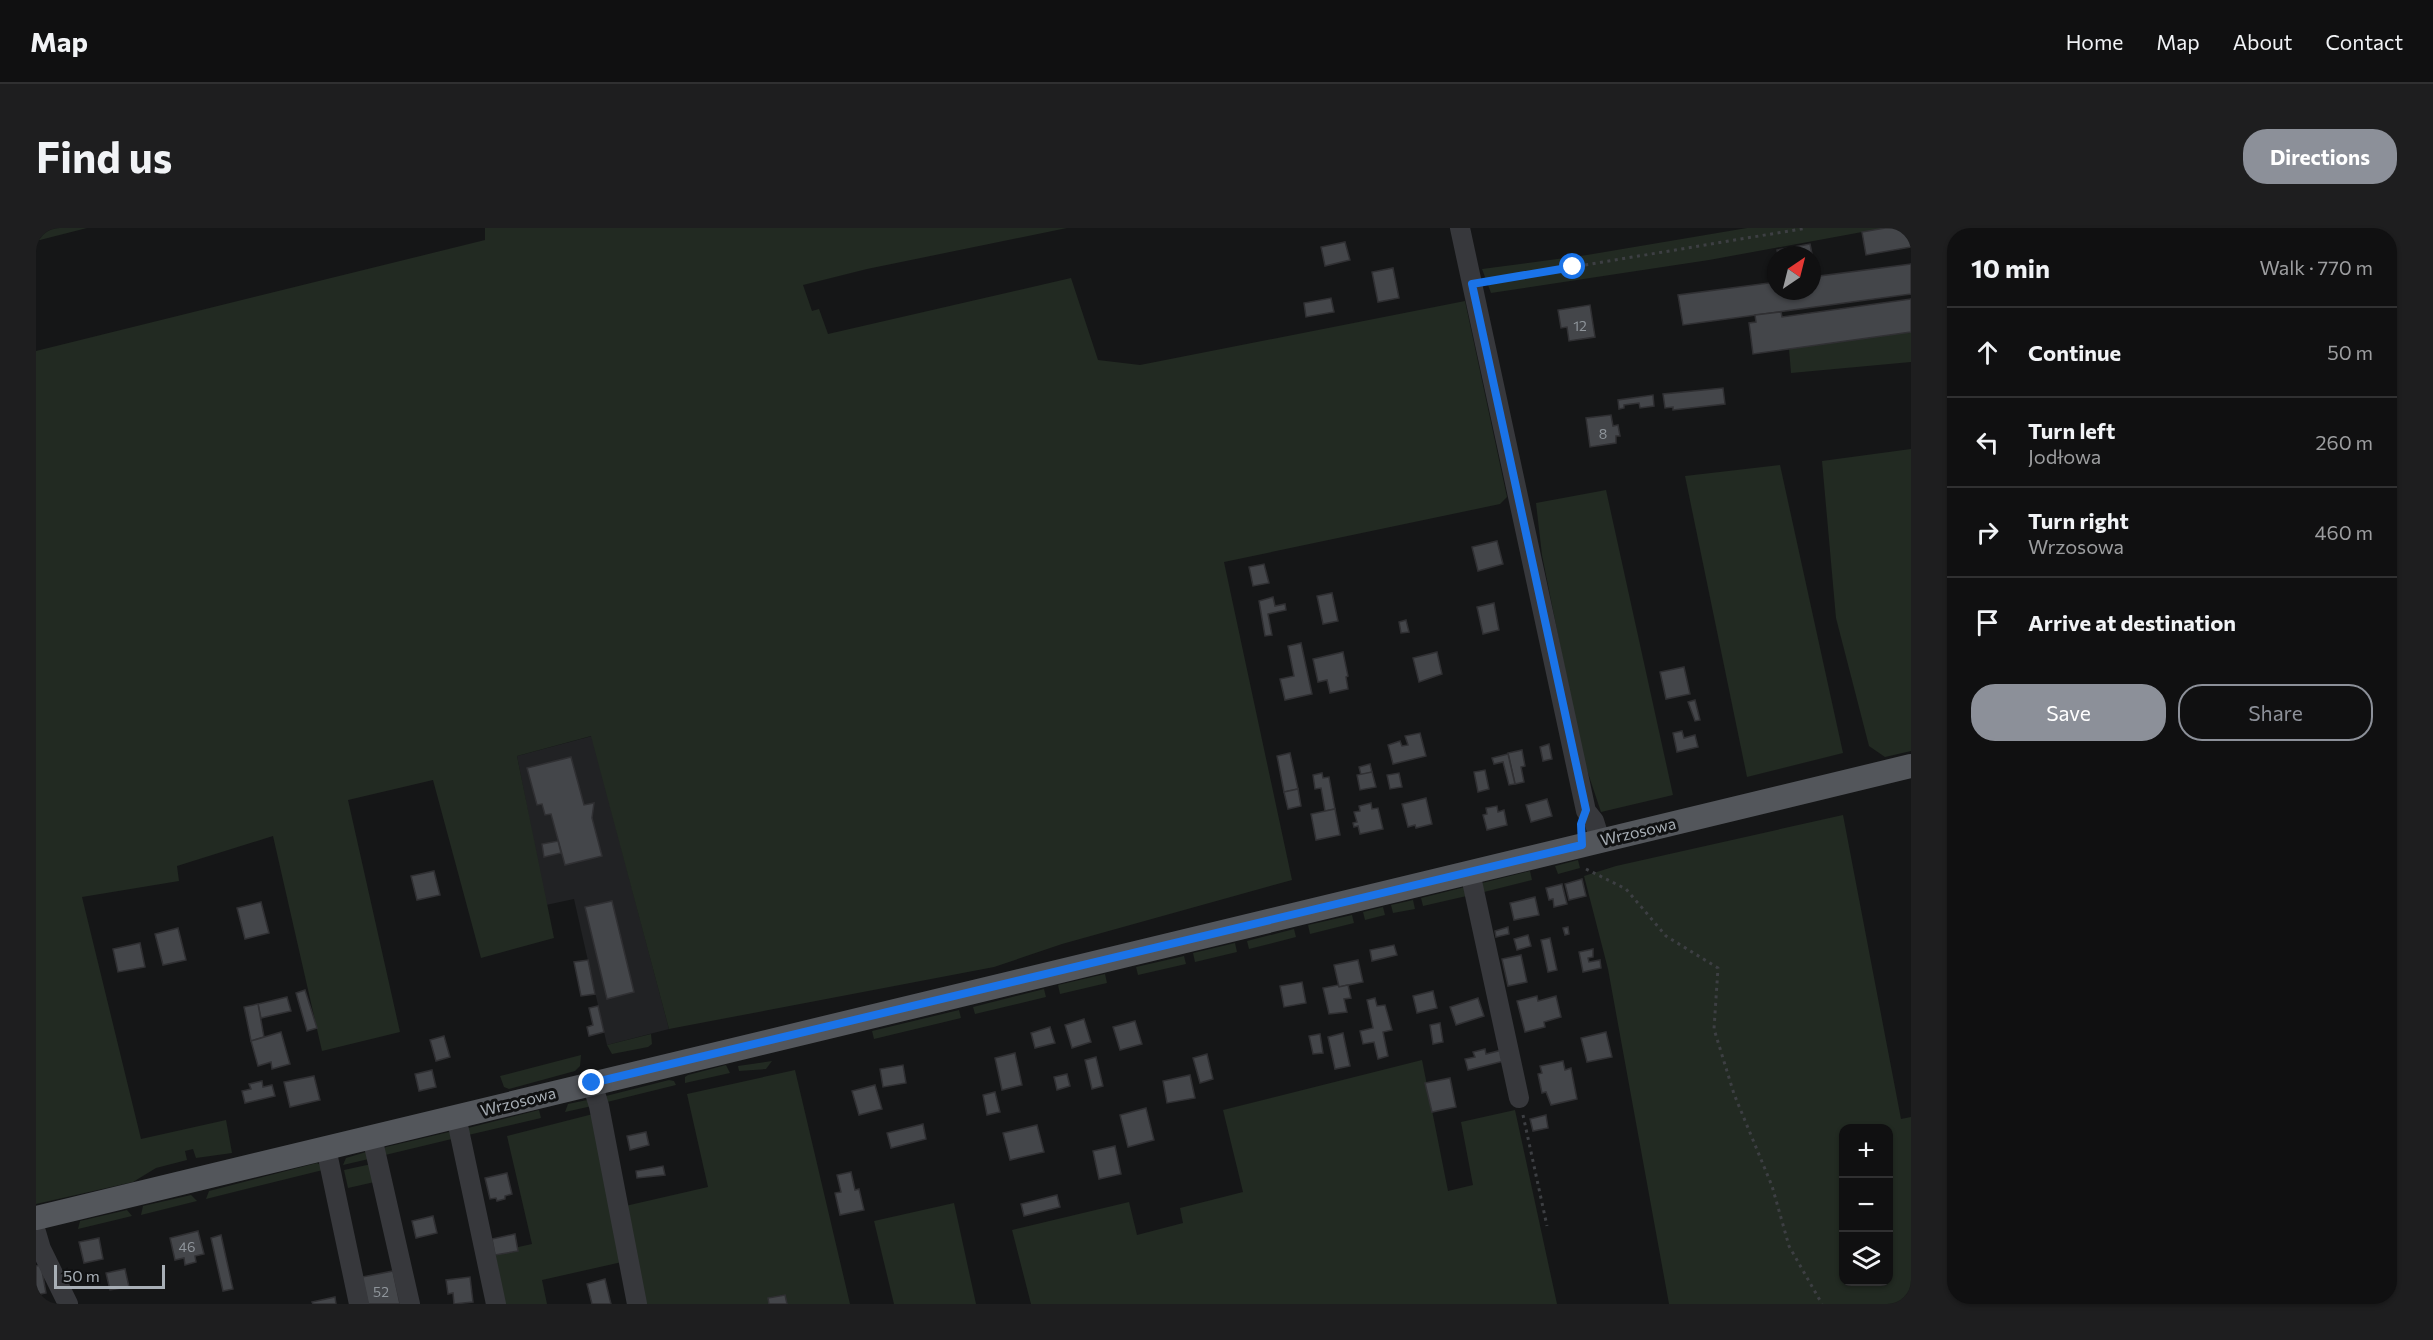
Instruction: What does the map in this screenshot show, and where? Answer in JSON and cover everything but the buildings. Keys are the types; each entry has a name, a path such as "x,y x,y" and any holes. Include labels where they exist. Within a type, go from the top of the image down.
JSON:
{"main road":[{"name":"Wrzosowa","path":"36,1218 1911,766"}],"street":[{"path":"1460,228 1586,810 1594,821 1591,843"},
{"path":"1470,872 1519,1098"},
{"path":"592,1083 599,1106 637,1304"},
{"path":"456,1116 496,1304"},
{"path":"372,1137 410,1304"},
{"path":"326,1148 359,1304"},
{"path":"36,1232 41,1249 68,1304"}],"path":[{"path":"1472,284 1807,228"},
{"path":"1586,869 1626,889 1666,936 1718,968 1714,1029 1734,1094 1772,1186 1789,1246 1822,1304"},
{"path":"1519,1098 1547,1226"}],"shaded area":[{"path":"36,228 87,228 36,241"},
{"path":"485,228 1067,228 867,269 803,285 812,311 819,309 828,334 1071,278 1098,360 1140,365 1465,301 1507,497 1500,504 1224,562 1292,880 1062,944 994,967 669,1029 591,736 517,756 554,938 481,958 433,780 348,800 400,1032 322,1051 273,836 177,866 179,881 82,897 141,1139 226,1120 232,1153 196,1158 193,1149 185,1151 187,1160 156,1168 133,1182 36,1204 36,351 485,240"},
{"path":"1747,228 1884,228 1786,246 1767,246 1767,249 1709,260 1491,293 1482,269 1587,255"},
{"path":"1911,332 1911,362 1791,373 1789,349"},
{"path":"1911,449 1911,751 1885,757 1869,746 1836,618 1822,461"},
{"path":"1780,465 1843,753 1747,777 1685,476"},
{"path":"1606,490 1673,795 1601,812 1582,755 1542,555 1536,503"},
{"path":"592,736 669,1029 607,1045 574,899 546,905 517,756"},
{"path":"1843,815 1901,1119 1911,1117 1911,1304 1669,1304 1608,969 1584,876 1616,866"},
{"path":"1578,860 1580,868 1558,874 1555,866"},
{"path":"1530,871 1532,880 1480,893 1478,884"},
{"path":"1469,886 1471,895 1423,906 1421,898"},
{"path":"1413,900 1415,909 1393,913 1391,905"},
{"path":"1383,907 1385,915 1365,920 1363,912"},
{"path":"1352,915 1354,923 1310,934 1308,925"},
{"path":"1294,929 1296,937 1249,949 1247,941"},
{"path":"1235,943 1237,952 1195,962 1193,953"},
{"path":"1184,956 1186,964 1138,975 1136,967"},
{"path":"1105,974 1107,983 1060,994 1058,985"},
{"path":"1044,989 1046,997 975,1014 973,1007"},
{"path":"959,1010 961,1018 874,1039 872,1031"},
{"path":"651,1034 652,1044 648,1047 612,1054 607,1045"},
{"path":"581,1055 580,1066 575,1071 509,1089 504,1087 500,1076"},
{"path":"1422,1060 1448,1191 1473,1185 1461,1122 1515,1110 1557,1304 1031,1304 1012,1230 1129,1202 1137,1235 1183,1223 1180,1208 1243,1192 1223,1110"},
{"path":"772,1061 766,1069 739,1071 738,1066"},
{"path":"726,1065 730,1073 685,1083 685,1077 688,1075"},
{"path":"795,1070 850,1304 643,1304 621,1207 708,1187 687,1094"},
{"path":"669,1080 674,1081 676,1085 603,1103 606,1096"},
{"path":"587,1100 592,1106 565,1112 568,1104"},
{"path":"539,1110 541,1118 464,1136 468,1128"},
{"path":"593,1114 622,1262 542,1280 547,1304 501,1304 495,1252 532,1244 507,1136"},
{"path":"449,1132 456,1138 381,1156 382,1150 386,1147"},
{"path":"366,1152 373,1158 343,1165 346,1158"},
{"path":"317,1163 327,1169 206,1199 209,1191"},
{"path":"376,1163 379,1181 348,1188 344,1170"},
{"path":"191,1195 197,1201 141,1215 143,1206"},
{"path":"954,1203 976,1304 894,1304 874,1221"},
{"path":"127,1210 132,1216 78,1229 80,1221"}],"route":[{"path":"592,1083 1582,845 1581,824 1586,810 1472,284 1573,267"}]}
